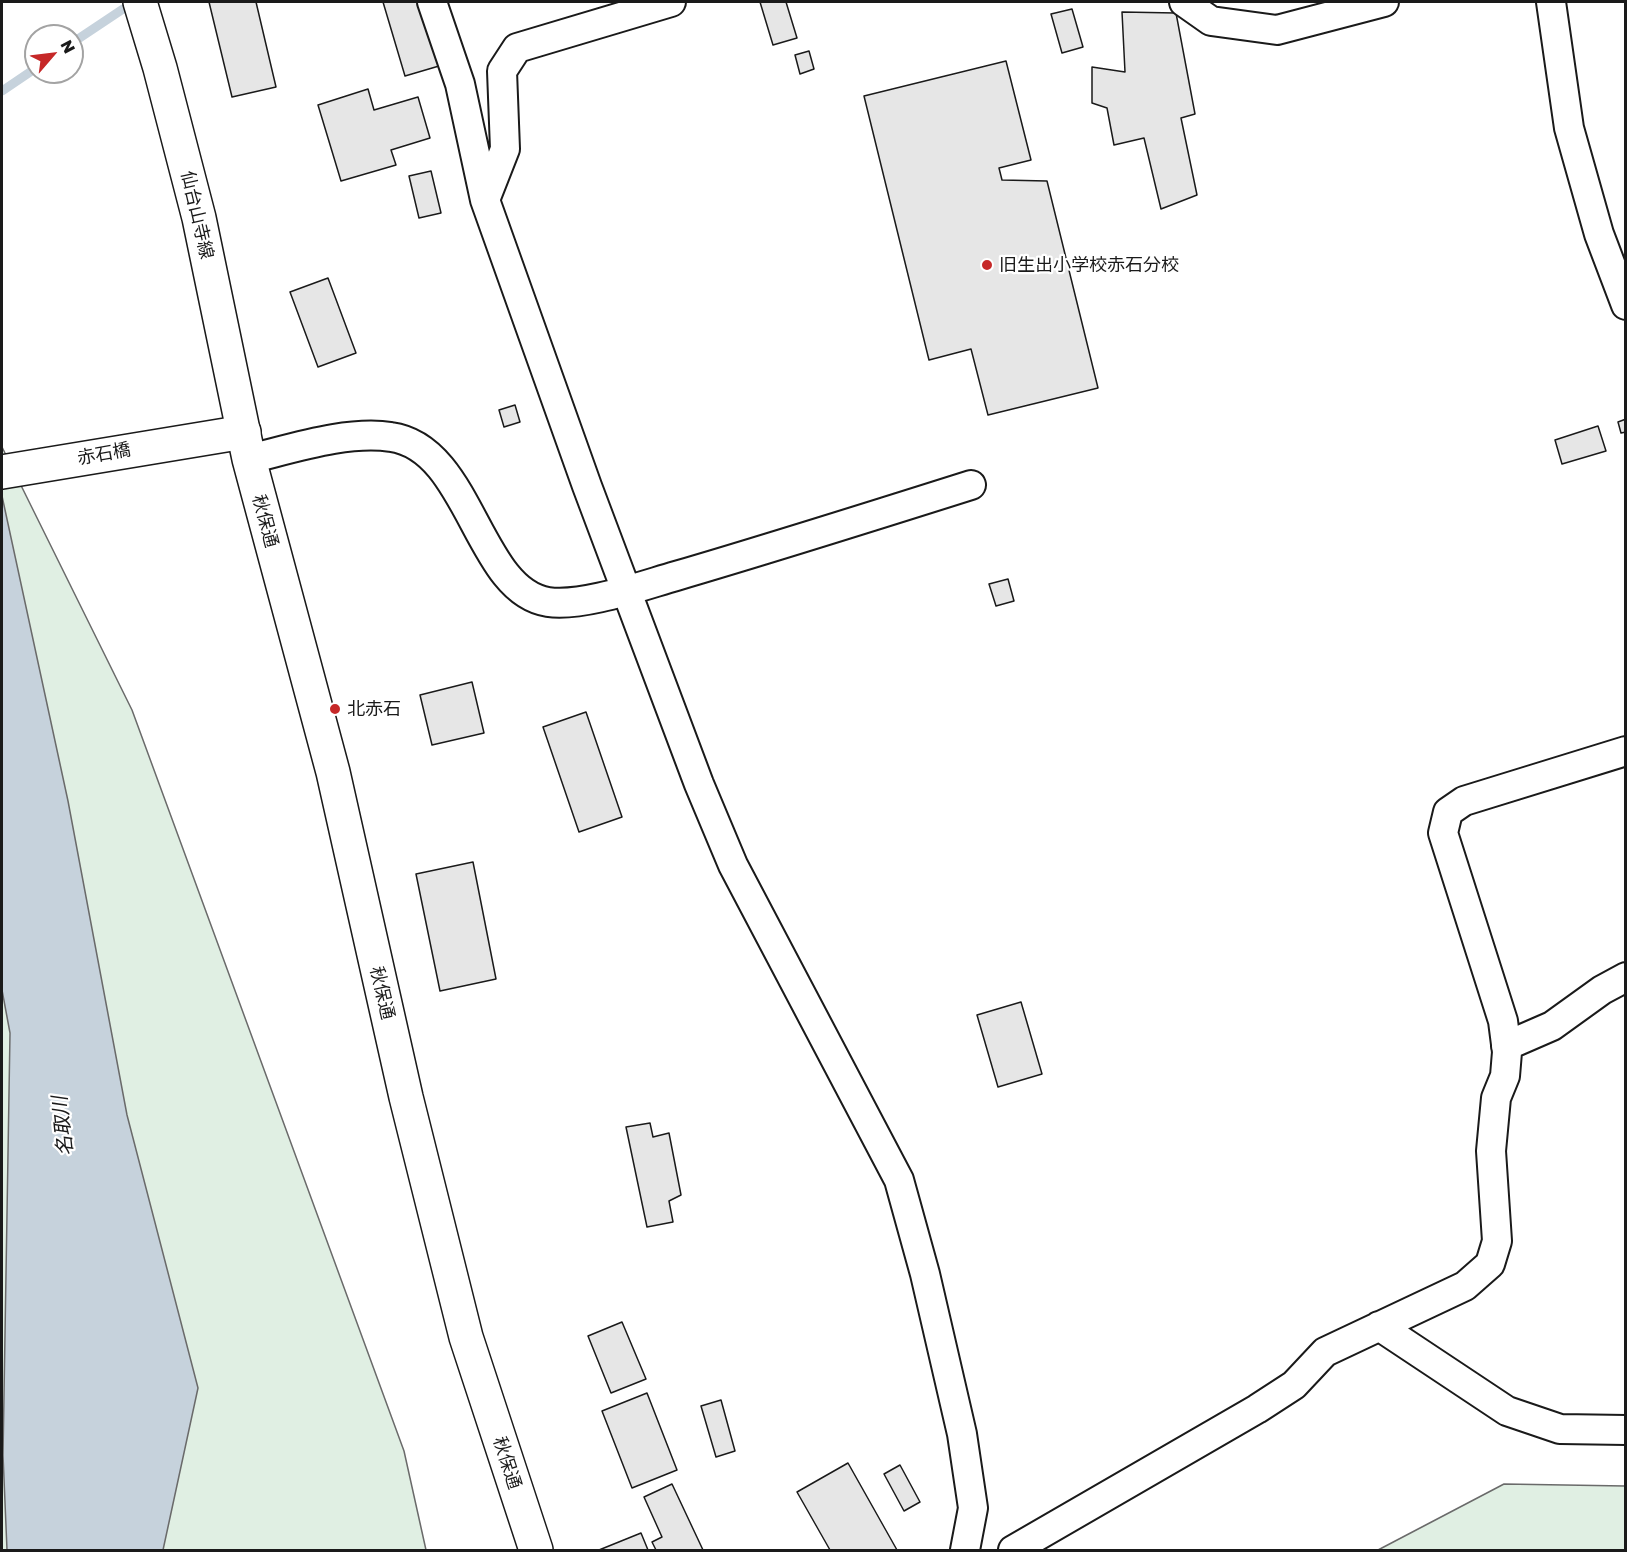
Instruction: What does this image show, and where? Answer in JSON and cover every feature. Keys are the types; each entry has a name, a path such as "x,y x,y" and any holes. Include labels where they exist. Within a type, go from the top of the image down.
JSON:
{"main road":[{"name":"仙台山寺線","path":"145,3 199,218 246,445"},
{"name":"赤石橋","path":"2,472 207,437 246,445"},
{"name":"秋保通","path":"246,445 333,772 406,1097 466,1337 536,1551"}],"street":[{"path":"432,2 460,84 485,200 587,486 699,784 734,865 899,1180 925,1274 963,1434 973,1508 965,1551"},
{"path":"485,200 505,149 502,70 517,48 671,2"},
{"path":"1184,2 1211,21 1277,30 1384,2"},
{"path":"1551,2 1569,128 1599,234 1626,305"},
{"path":"246,445 375,435 395,437 418,447 436,463 450,481 514,586 533,597 548,602 578,602 626,590 766,550 971,485"},
{"path":"1014,1551 1257,1409 1294,1385 1324,1352 1465,1286 1490,1264 1497,1241 1491,1151 1496,1098 1505,1076 1506,1046 1503,1021 1443,833 1449,812 1464,801 1626,751"},
{"path":"1506,1046 1552,1026 1602,990 1626,977"},
{"path":"1379,1326 1507,1411 1560,1429 1626,1430"}],"green space":[{"path":"2,447 132,710 404,1451 426,1550 2,1550"},
{"path":"1504,1484 1625,1486 1625,1550 1378,1550"}],"water":[{"name":"名取川","path":"2,496 68,801 127,1115 198,1388 163,1550 7,1550 3,1455 10,1033 2,990"}],"building":[{"path":"209,2 256,2 276,87 232,97"},
{"path":"383,2 420,2 439,66 405,76"},
{"path":"760,2 786,2 797,38 773,45"},
{"path":"1072,9 1083,47 1062,53 1051,14"},
{"path":"1122,12 1176,13 1195,114 1181,118 1197,195 1161,209 1144,138 1114,145 1107,108 1092,103 1092,67 1125,72"},
{"path":"809,51 814,69 800,74 795,55"},
{"name":"旧生出小学校赤石分校","path":"1006,61 1031,160 999,168 1002,180 1047,181 1098,388 988,415 971,349 929,360 864,96"},
{"path":"368,89 374,110 418,97 430,138 391,150 396,165 341,181 318,105"},
{"path":"431,171 441,213 419,218 409,176"},
{"path":"328,278 356,353 318,367 290,292"},
{"path":"515,405 520,422 504,427 499,410"},
{"path":"1626,419 1626,432 1621,433 1618,422"},
{"path":"1598,426 1606,451 1562,464 1555,440"},
{"path":"1008,579 1014,601 996,606 989,584"},
{"path":"472,682 484,733 432,745 420,695"},
{"path":"586,712 622,817 579,832 543,727"},
{"path":"473,862 496,979 440,991 416,874"},
{"path":"1021,1002 1042,1074 998,1087 977,1015"},
{"path":"650,1123 653,1137 669,1133 681,1195 669,1201 673,1222 647,1227 626,1127"},
{"path":"622,1322 646,1379 611,1393 588,1336"},
{"path":"647,1393 677,1470 632,1488 602,1411"},
{"path":"721,1400 735,1451 716,1457 701,1406"},
{"path":"848,1463 897,1550 830,1550 797,1492"},
{"path":"900,1465 920,1502 904,1511 884,1474"},
{"path":"672,1484 703,1550 656,1550 652,1542 662,1537 644,1497"},
{"path":"641,1533 648,1550 599,1550"}],"waterway":[{"path":"84,35 123,9"},
{"path":"2,91 24,76"}],"place":[{"name":"旧生出小学校赤石分校","path":"987,265"},
{"name":"北赤石","path":"335,709"}]}
